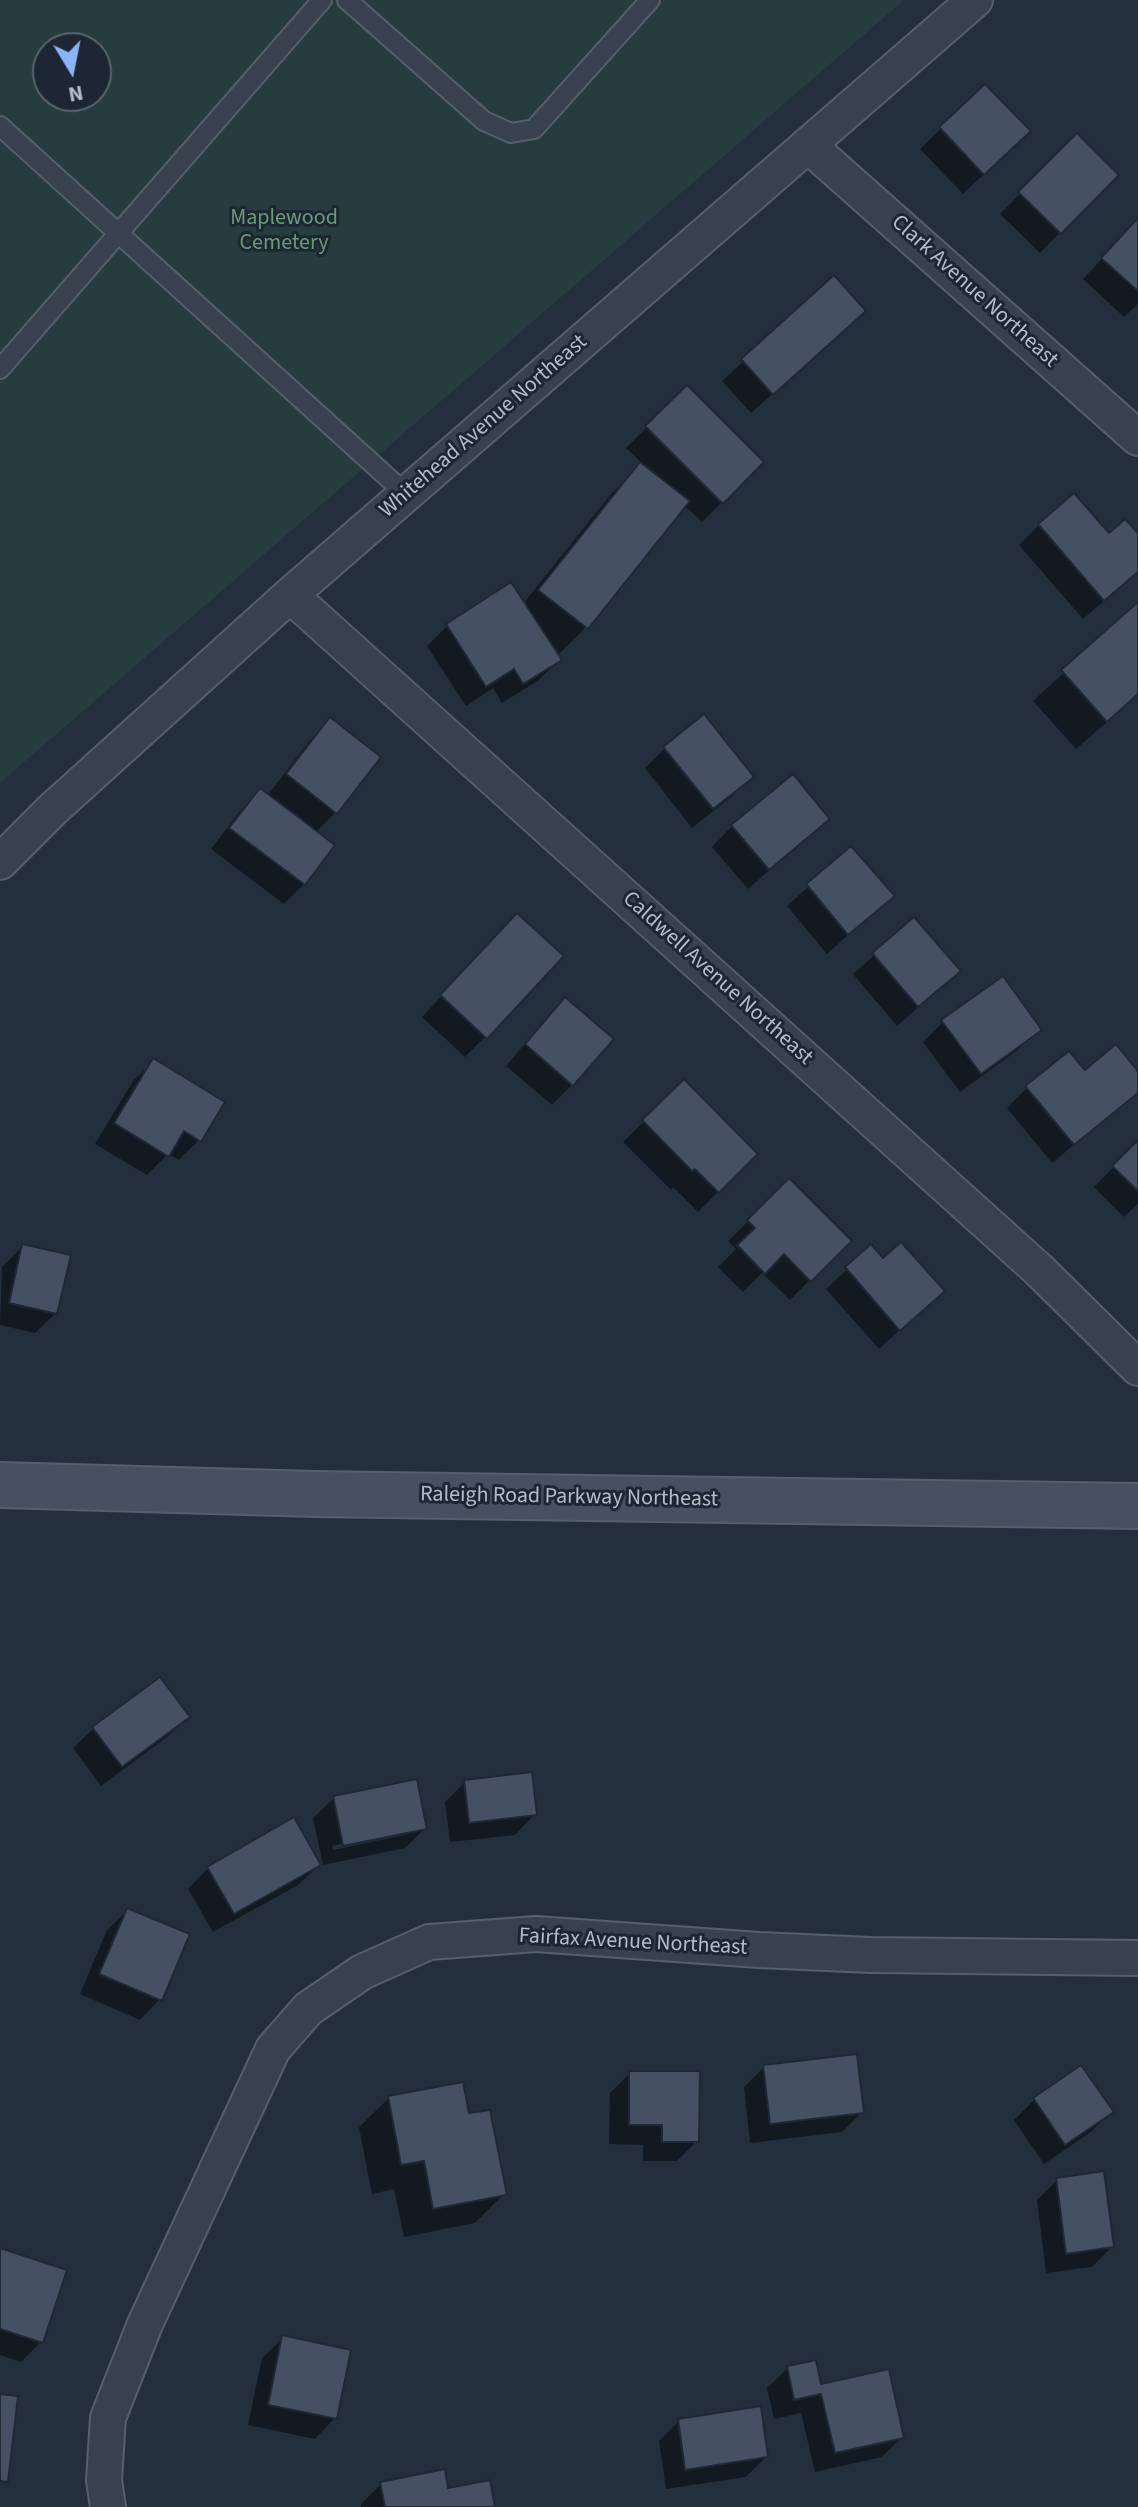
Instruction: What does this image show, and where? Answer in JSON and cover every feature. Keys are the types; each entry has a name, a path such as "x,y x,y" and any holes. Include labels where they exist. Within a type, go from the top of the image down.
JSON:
{"street":[{"name":"Whitehead Avenue Northeast","path":"0,862 52,810 290,595 975,0"},
{"name":"Clark Avenue Northeast","path":"809,146 1138,438"},
{"name":"Caldwell Avenue Northeast","path":"290,595 1039,1270 1138,1368"},
{"name":"Raleigh Road Parkway Northeast","path":"0,1485 331,1494 1138,1506"},
{"name":"Fairfax Avenue Northeast","path":"108,2507 104,2480 108,2418 145,2324 273,2049 308,2009 362,1972 429,1942 536,1934 855,1955 1138,1958"}],"lane":[{"path":"0,369 322,0"},
{"path":"347,0 484,121 511,133 534,129 650,0"},
{"path":"0,126 406,494"}],"green space":[{"name":"Maplewood Cemetery","path":"0,0 904,0 0,783"}],"building":[{"path":"985,84 1031,131 984,175 939,127"},
{"path":"1077,133 1119,175 1061,234 1018,192"},
{"path":"1138,218 1138,291 1101,258"},
{"path":"834,275 866,311 773,395 741,359"},
{"path":"687,385 764,462 723,504 645,426"},
{"path":"640,462 690,501 588,629 538,590"},
{"path":"1074,493 1109,533 1125,519 1138,533 1138,572 1104,601 1038,524"},
{"path":"511,582 562,660 523,684 514,669 486,687 446,624"},
{"path":"1138,602 1138,694 1107,722 1061,670"},
{"path":"704,714 754,777 713,809 663,747"},
{"path":"330,717 381,757 337,814 286,774"},
{"path":"793,774 830,819 769,870 731,825"},
{"path":"260,788 335,845 305,885 229,828"},
{"path":"851,846 895,896 848,935 806,884"},
{"path":"517,913 564,956 487,1039 440,995"},
{"path":"914,917 961,971 918,1007 872,953"},
{"path":"1003,976 1042,1030 981,1074 941,1020"},
{"path":"565,997 614,1039 573,1086 525,1044"},
{"path":"1116,1044 1138,1071 1138,1093 1074,1145 1025,1086 1069,1051 1085,1070"},
{"path":"153,1058 225,1102 201,1142 184,1131 169,1157 114,1123"},
{"path":"684,1079 758,1154 719,1193 695,1169 692,1171 642,1120"},
{"path":"1138,1140 1138,1191 1112,1166"},
{"path":"789,1178 852,1241 811,1282 784,1254 765,1274 737,1245 755,1228 747,1220"},
{"path":"901,1242 945,1291 900,1331 845,1267 871,1244 883,1258"},
{"path":"22,1244 71,1255 57,1314 9,1303"},
{"path":"160,1677 190,1717 122,1767 92,1727"},
{"path":"532,1772 537,1815 469,1823 464,1780"},
{"path":"417,1779 427,1829 343,1846 333,1796"},
{"path":"294,1817 321,1865 234,1914 207,1867"},
{"path":"127,1908 190,1934 162,2001 99,1974"},
{"path":"857,2054 864,2113 770,2124 763,2065"},
{"path":"1081,2065 1114,2112 1065,2145 1033,2098"},
{"path":"629,2071 700,2071 699,2142 662,2142 662,2125 629,2125"},
{"path":"463,2082 469,2113 490,2110 507,2195 433,2209 424,2161 401,2165 388,2096"},
{"path":"1104,2171 1114,2247 1066,2254 1056,2178"},
{"path":"0,2248 67,2270 43,2343 0,2329"},
{"path":"282,2335 351,2350 337,2419 268,2405"},
{"path":"816,2360 821,2384 889,2369 904,2438 835,2453 821,2394 794,2400 787,2366"},
{"path":"0,2394 18,2396 8,2482 0,2481"},
{"path":"761,2406 768,2457 685,2470 678,2419"},
{"path":"445,2469 448,2488 490,2480 495,2507 385,2507 380,2482"}]}
